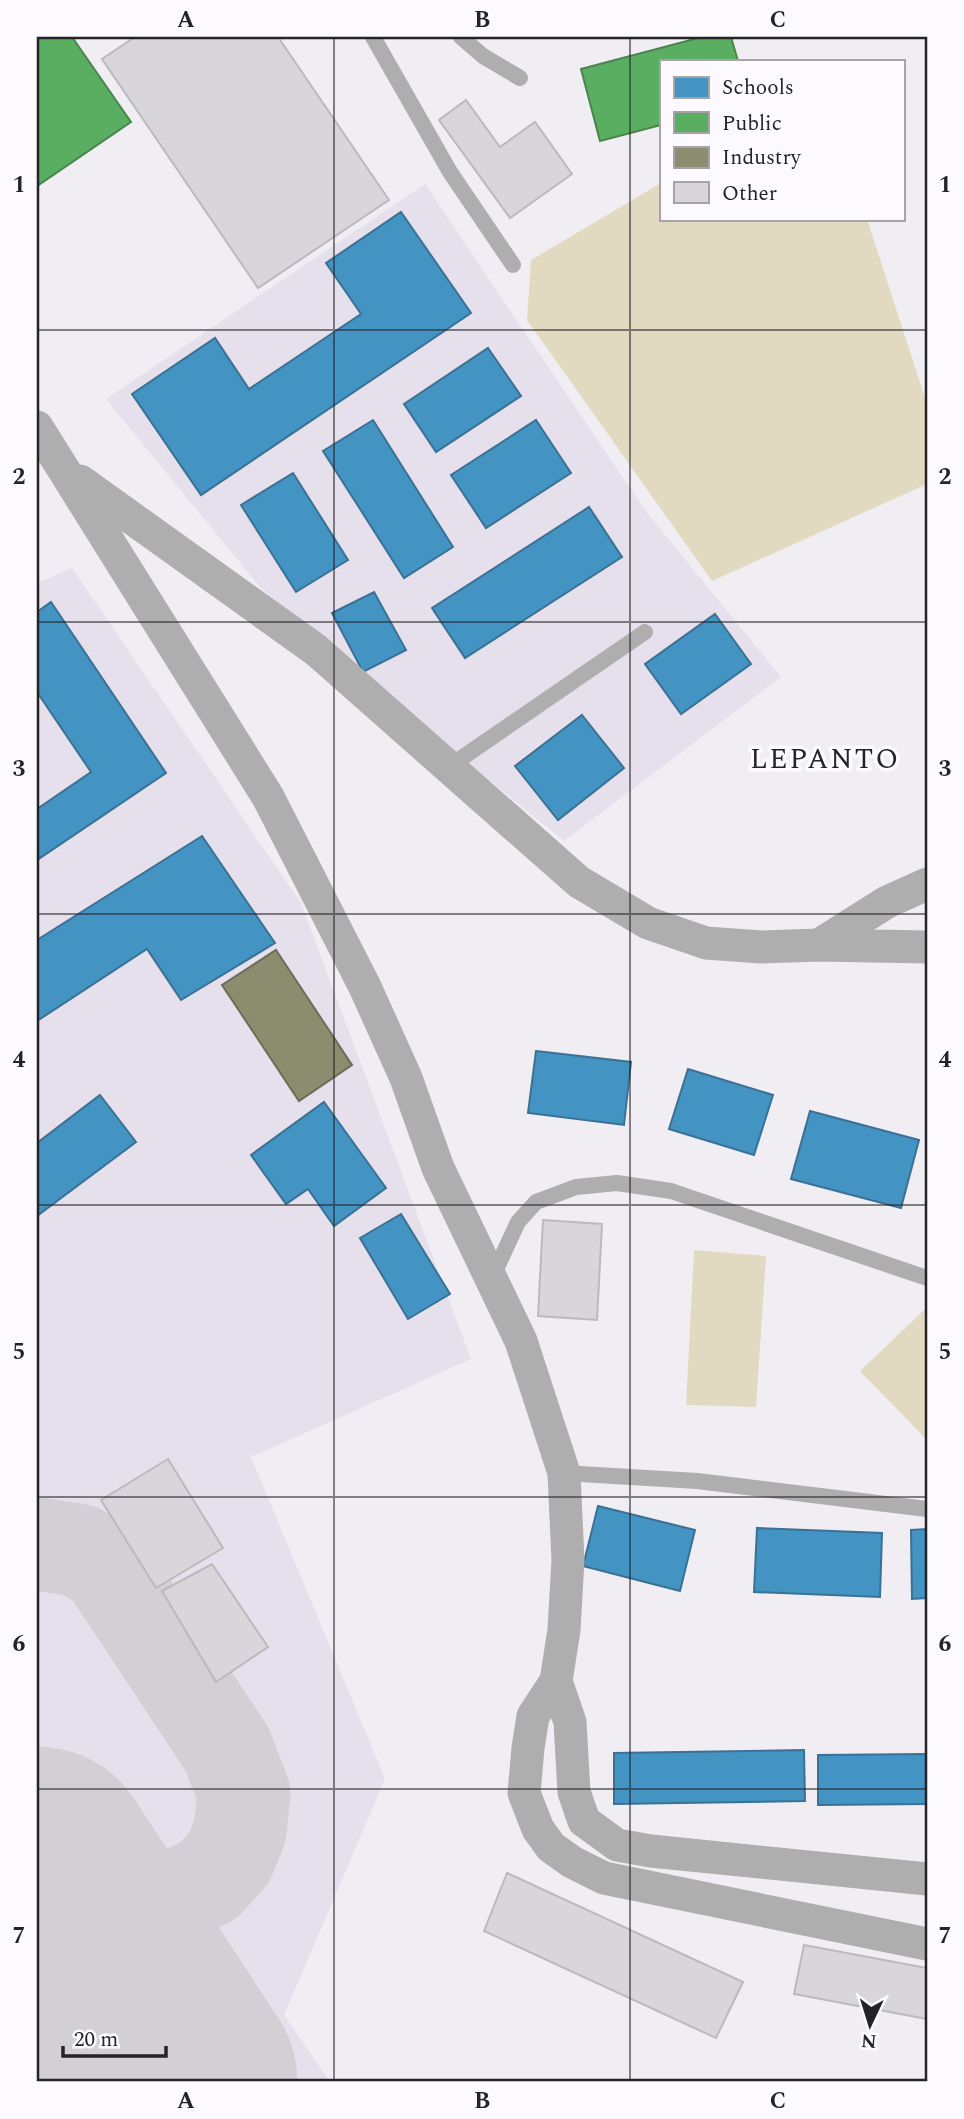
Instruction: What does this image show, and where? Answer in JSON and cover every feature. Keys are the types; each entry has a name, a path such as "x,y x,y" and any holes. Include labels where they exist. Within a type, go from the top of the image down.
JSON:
{"street":[{"path":"37,426 268,797 365,987 406,1078 438,1168 521,1341 564,1473 568,1560 564,1630 556,1681 533,1716 528,1748 524,1793 538,1829 551,1847 572,1862 604,1878 927,1944"},
{"path":"66,471 316,650 579,882 648,923 706,943 761,947 927,947"},
{"path":"819,945 887,902 927,884"},
{"path":"556,1681 570,1723 574,1792 584,1821 617,1845 651,1851 927,1879"}],"lane":[{"path":"373,37 450,172 513,265"},
{"path":"461,37 483,56 520,78"},
{"path":"450,766 645,632"},
{"path":"491,1279 518,1222 536,1202 576,1187 617,1183 671,1191 927,1278"},
{"path":"564,1473 697,1481 927,1508"}],"shaded area":[{"path":"425,184 644,509 781,677 564,841 421,725 260,587 106,399"},
{"path":"660,184 660,220 867,220 927,404 927,484 712,581 527,320 531,260"},
{"path":"72,568 301,903 471,1359 251,1457 385,1779 284,2015 330,2082 37,2082 37,583"},
{"path":"694,1250 766,1256 756,1407 686,1405"},
{"path":"924,1310 927,1313 927,1440 860,1371"}],"building: Schools":[{"path":"401,212 471,313 201,495 132,394 215,338 249,389 361,314 326,263"},
{"path":"488,348 521,396 436,452 404,404"},
{"path":"373,420 453,547 404,578 323,451"},
{"path":"536,420 571,473 486,528 451,475"},
{"path":"293,473 348,560 296,592 241,505"},
{"path":"589,507 622,557 465,658 432,608"},
{"path":"374,592 406,650 363,672 332,613"},
{"path":"51,602 166,773 37,860 37,809 91,772 37,692 37,612"},
{"path":"715,614 751,664 681,714 645,664"},
{"path":"582,715 624,768 558,820 515,766"},
{"path":"202,836 275,943 181,1000 147,949 37,1021 37,940"},
{"path":"536,1051 631,1062 624,1125 528,1113"},
{"path":"688,1069 773,1095 754,1155 669,1129"},
{"path":"100,1095 136,1142 37,1216 37,1143"},
{"path":"324,1102 386,1188 334,1226 308,1189 286,1204 251,1155"},
{"path":"810,1111 919,1140 901,1208 791,1179"},
{"path":"401,1214 450,1294 408,1319 360,1238"},
{"path":"598,1506 695,1530 680,1591 583,1566"},
{"path":"757,1528 882,1533 880,1597 754,1592"},
{"path":"927,1529 927,1598 912,1599 911,1530"},
{"path":"804,1750 805,1801 614,1804 614,1753"},
{"path":"927,1754 927,1804 818,1805 818,1755"}],"building: Public":[{"path":"37,37 72,37 131,122 37,186"},
{"path":"702,37 731,37 738,60 660,60 660,125 600,141 581,69"}],"building: Industry":[{"path":"276,950 352,1065 299,1101 222,985"}],"building: Other":[{"path":"135,37 278,37 389,200 258,288 102,59"},
{"path":"466,100 500,147 535,122 572,174 510,218 439,120"},
{"path":"543,1220 602,1224 597,1320 538,1316"},
{"path":"168,1459 223,1548 156,1588 101,1500"},
{"path":"212,1564 268,1647 216,1682 162,1591"},
{"path":"507,1873 743,1982 716,2038 484,1931"},
{"path":"804,1945 927,1968 927,2019 794,1994"}],"taxiway":[{"path":"37,1544 78,1550 105,1565 227,1749 244,1793 240,1831 229,1858 208,1881 178,1895 144,1899 112,1898 46,1877"}],"runway":[{"path":"37,1863 181,2082"}],"district":[{"name":"LEPANTO","path":"825,758"}]}
